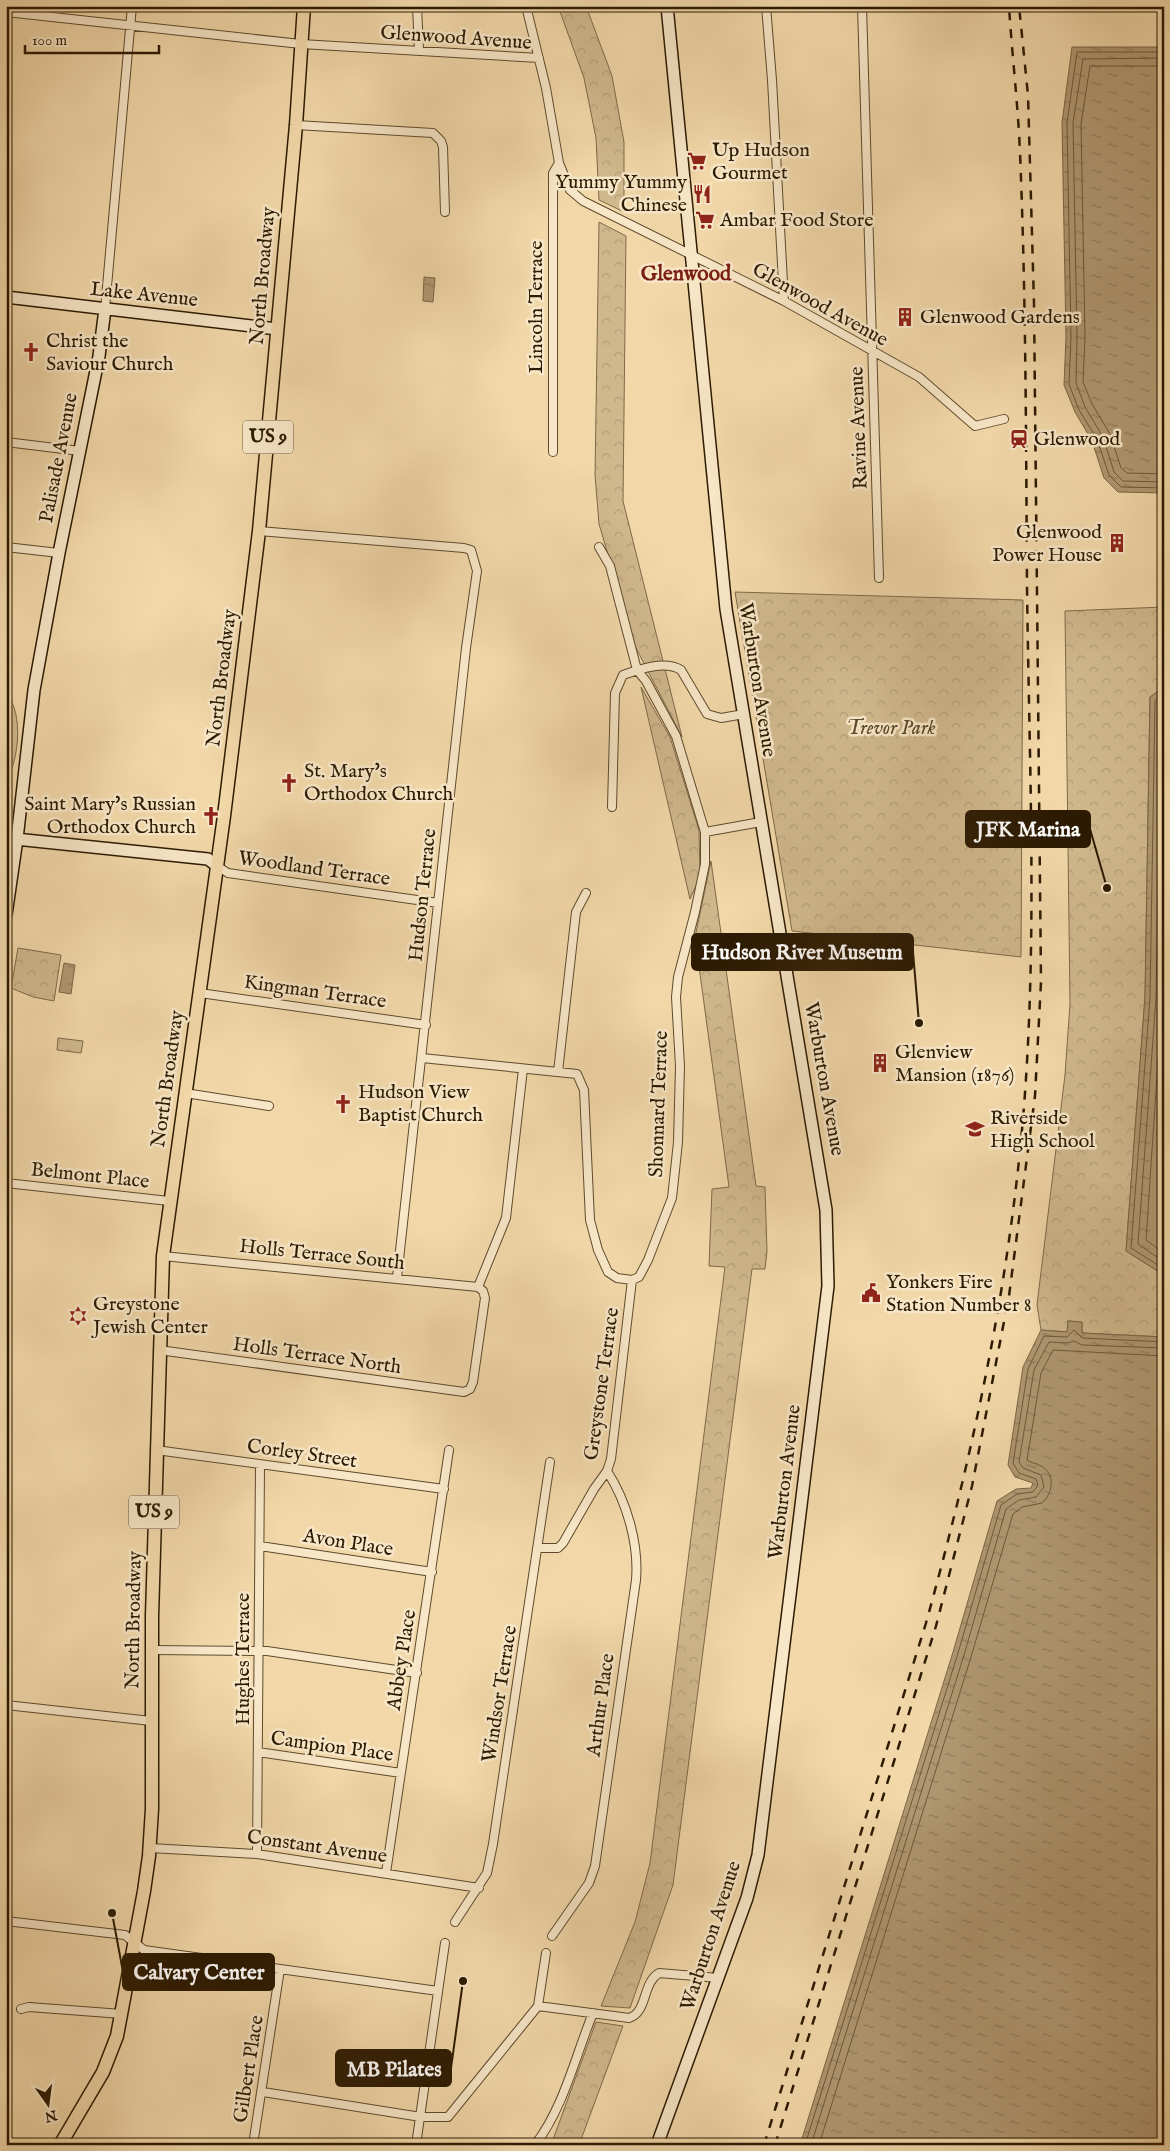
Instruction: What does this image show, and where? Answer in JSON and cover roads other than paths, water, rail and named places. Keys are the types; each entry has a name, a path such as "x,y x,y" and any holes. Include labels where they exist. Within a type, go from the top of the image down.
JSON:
{"main road":[{"name":"North Broadway","path":"60,2145 103,2072 117,2036 135,1943 150,1848 151,1650 163,1256 169,1201 217,866 259,531 296,125 304,6"}],"street":[{"name":"Palisade Avenue","path":"6,916 12,839 34,690 58,553 99,356 105,309 132,6"},
{"path":"417,6 419,50"},
{"path":"526,6 539,58"},
{"name":"Warburton Avenue","path":"657,2145 747,1898 758,1855 828,1286 829,1241 826,1210 726,609 667,6"},
{"path":"766,6 784,301"},
{"name":"Ravine Avenue","path":"862,6 879,578"},
{"name":"Glenwood Avenue","path":"6,12 301,44 539,58 559,163 570,190 584,201 784,301 873,353 919,377 975,426 1004,419"},
{"path":"296,125 433,133 441,141 443,147 445,212"},
{"name":"Lincoln Terrace","path":"553,452 553,173 559,163"},
{"name":"Lake Avenue","path":"6,297 277,329"},
{"path":"6,442 80,451"},
{"name":"Hudson Terrace","path":"259,531 471,550 477,571 466,648 397,1278"},
{"path":"6,547 58,553"},
{"path":"599,547 610,566 637,670"},
{"path":"612,807 615,693 623,675 637,670 667,665 675,666 681,670 707,714 721,718 744,714"},
{"name":"Shonnard Terrace","path":"632,1280 639,1277 648,1260 672,1198 678,1142 680,1066 676,997 678,977 704,877 705,832 676,736 646,680 637,670"},
{"path":"705,832 761,822"},
{"path":"12,839 208,859 217,866"},
{"name":"Woodland Terrace","path":"217,866 228,873 438,903"},
{"path":"558,1072 576,912 586,893"},
{"name":"Kingman Terrace","path":"200,993 426,1024"},
{"path":"422,1058 577,1074 584,1090 588,1206 598,1250 608,1272 617,1278 632,1280"},
{"path":"478,1287 506,1218 523,1069"},
{"path":"185,1093 269,1106"},
{"name":"Belmont Place","path":"6,1183 169,1201"},
{"name":"Holls Terrace South","path":"163,1256 478,1287"},
{"name":"Greystone Terrace","path":"538,1548 558,1548 563,1543 594,1489 607,1471 632,1280"},
{"name":"Holls Terrace North","path":"159,1350 464,1392 470,1389 473,1382 485,1298 478,1287"},
{"name":"Corley Street","path":"156,1450 444,1489"},
{"name":"Abbey Place","path":"386,1874 449,1450"},
{"name":"Windsor Terrace","path":"456,1922 487,1873 494,1844 550,1462"},
{"name":"Hughes Terrace","path":"257,1854 260,1465"},
{"name":"Arthur Place","path":"552,1936 589,1883 595,1866 636,1580 637,1560 634,1541 616,1485 607,1471"},
{"name":"Avon Place","path":"260,1546 432,1572"},
{"path":"151,1650 259,1651 417,1673"},
{"path":"6,1705 151,1721"},
{"name":"Campion Place","path":"258,1752 402,1773"},
{"name":"Constant Avenue","path":"150,1848 257,1854 479,1888"},
{"path":"6,1921 125,1936 144,1950 438,1992"},
{"path":"416,2145 444,1943"},
{"path":"263,2092 421,2117 441,2119 448,2117 454,2113 538,2006 546,1953"},
{"name":"Gilbert Place","path":"253,2145 263,2092 280,1969"},
{"path":"538,2006 629,2018 634,2016 642,2004 649,1982 659,1973 718,1978"},
{"path":"21,2009 29,2007 122,2014"},
{"path":"534,2145 547,2128 555,2112 593,2013"}],"water":[{"path":"1072,47 1164,47 1164,493 1118,492 1104,478 1092,441 1075,412 1064,385 1066,337 1062,123"},
{"path":"424,277 435,278 433,302 423,301"},
{"path":"1164,687 1164,1275 1126,1251 1145,997 1150,697"},
{"path":"64,963 75,965 71,994 59,992"},
{"path":"1068,1321 1082,1322 1082,1333 1164,1337 1164,2145 800,2145 953,1652 997,1501 1016,1489 1031,1488 1033,1483 1015,1477 1008,1465 1023,1367 1041,1330 1067,1332"}],"railway":[{"path":"764,2145 926,1623 944,1558 989,1361 1001,1294 1019,1160 1029,1030 1031,840 1022,207 1019,135 1009,6"},
{"path":"775,2145 936,1626 972,1486 1009,1296 1035,1096 1041,982 1034,304 1028,95 1019,6"}],"place":[{"name":"Up Hudson Gourmet","path":"697,161"},
{"name":"Yummy Yummy Chinese","path":"702,194"},
{"name":"Ambar Food Store","path":"705,220"},
{"name":"Glenwood Gardens","path":"905,317"},
{"name":"Christ the Saviour Church","path":"31,352"},
{"name":"Glenwood","path":"1019,439"},
{"name":"Glenwood Power House","path":"1117,543"},
{"name":"St. Mary's Orthodox Church","path":"289,783"},
{"name":"Saint Mary's Russian Orthodox Church","path":"211,816"},
{"name":"JFK Marina","path":"1107,888"},
{"name":"Hudson River Museum","path":"919,1023"},
{"name":"Glenview Mansion (1876)","path":"880,1063"},
{"name":"Hudson View Baptist Church","path":"343,1104"},
{"name":"Riverside High School","path":"975,1129"},
{"name":"Yonkers Fire Station Number 8","path":"871,1293"},
{"name":"Greystone Jewish Center","path":"78,1316"},
{"name":"Calvary Center","path":"112,1913"},
{"name":"MB Pilates","path":"463,1981"}],"district":[{"name":"Glenwood","path":"686,274"}],"park label":[{"name":"Trevor Park","path":"891,728"}]}
